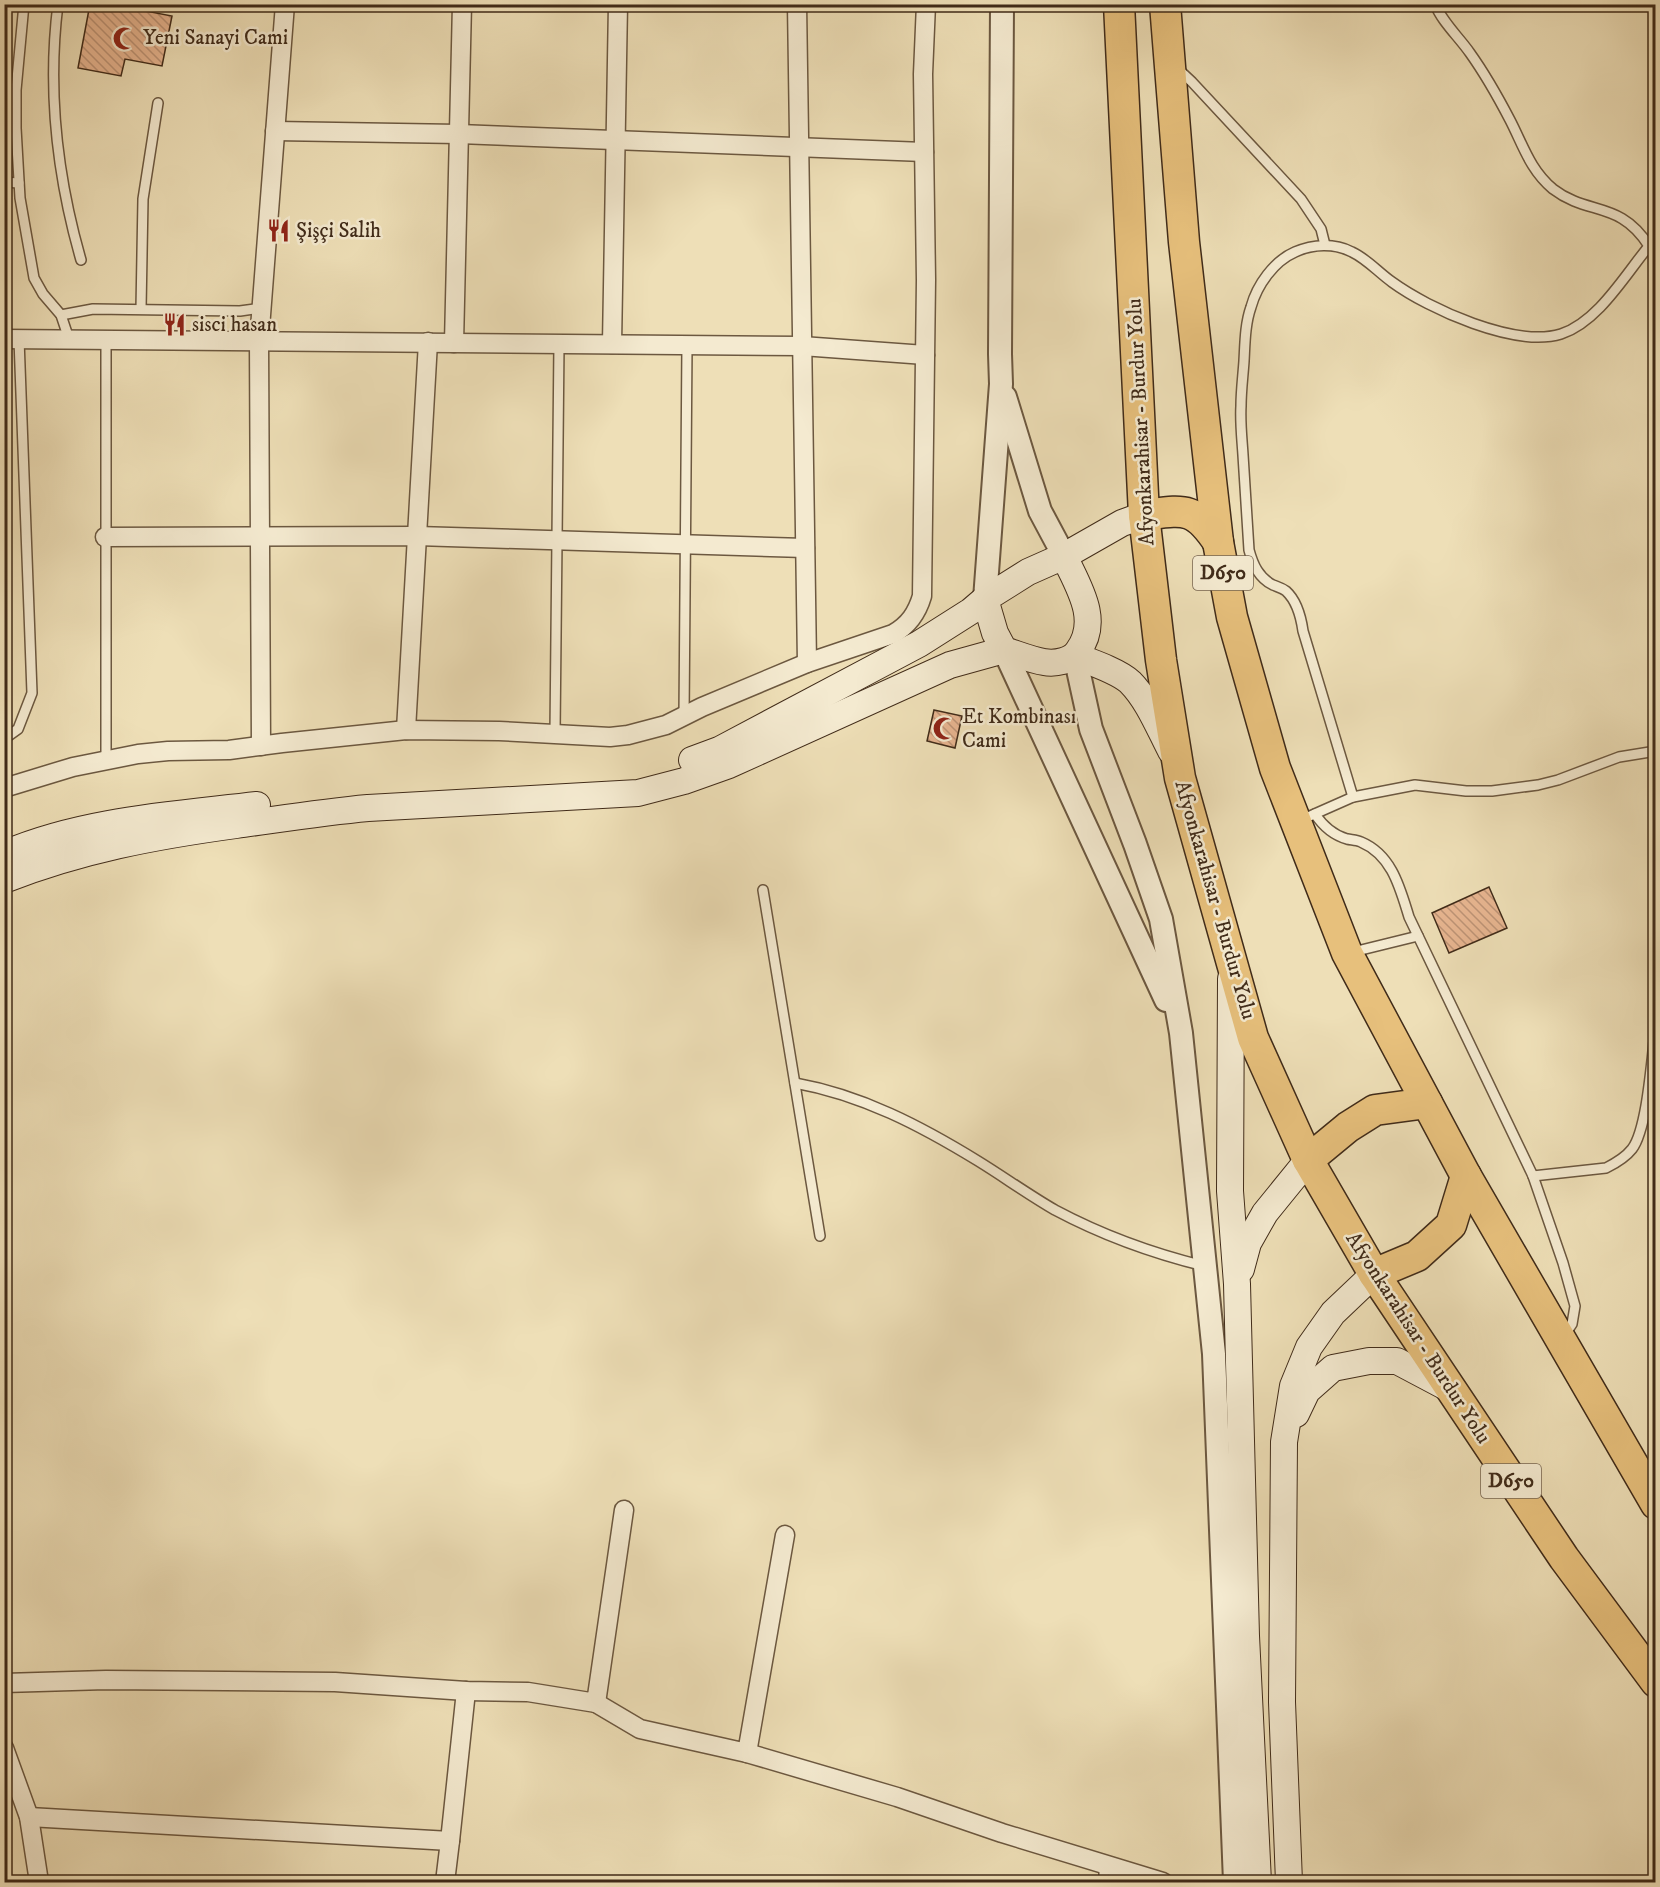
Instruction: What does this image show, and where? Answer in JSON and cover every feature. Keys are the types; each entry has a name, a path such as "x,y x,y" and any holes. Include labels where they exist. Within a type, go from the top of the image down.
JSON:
{"highway":[{"name":"Afyonkarahisar - Burdur Yolu","path":"1119,4 1144,515 1161,660 1178,765 1253,1038 1308,1160 1374,1274 1448,1388 1564,1558 1656,1682"},
{"name":"D650","path":"1165,4 1185,242 1218,542 1232,617 1275,768 1306,818 1347,953 1467,1176 1656,1504"},
{"path":"1144,515 1186,512 1206,524 1218,542"},
{"path":"1308,1160 1348,1127 1375,1110 1427,1103"},
{"path":"1374,1274 1417,1256 1451,1225 1467,1176"}],"main road":[{"path":"4,854 74,832 114,823 182,814 356,793 581,781 663,771 719,750 908,649 971,611 985,598 1028,572 1144,515"},
{"path":"4,880 76,855 134,840 328,812 638,793 684,781 729,765 950,665 1004,650 1045,663 1061,662 1075,656 1086,641 1087,609 1064,556"},
{"path":"985,598 995,633 1004,650"},
{"path":"1075,656 1098,664 1129,681 1151,712 1178,765"},
{"path":"1231,961 1230,1191 1237,1284 1246,1636 1258,1882"},
{"path":"1237,1284 1248,1243 1265,1213 1308,1160"},
{"path":"1289,1882 1282,1702 1284,1442 1293,1386 1309,1347 1333,1313 1374,1274"},
{"path":"1284,1442 1307,1391 1333,1368 1369,1360 1397,1361 1448,1388"}],"street":[{"path":"261,746 259,341 285,4"},
{"path":"454,343 462,4"},
{"path":"612,344 618,4"},
{"path":"797,4 807,663"},
{"path":"4,788 73,767 106,760 168,752 229,750 406,730 555,733 610,738 647,731 684,717 702,707 807,663 893,634 908,624 919,607 922,596 925,355 923,74 926,4"},
{"path":"985,598 1001,384 1002,4"},
{"path":"275,131 459,134 924,152"},
{"path":"12,339 802,346 925,355"},
{"path":"406,730 428,342"},
{"path":"1001,384 1040,511 1064,556"},
{"path":"105,537 417,536 805,548"},
{"path":"1004,650 1140,939 1181,1033"},
{"path":"1075,656 1091,729 1161,919 1181,1033 1214,1354 1235,1882"},
{"path":"596,1703 624,1510"},
{"path":"747,1753 785,1535"},
{"path":"4,1683 106,1680 335,1682 466,1691 528,1692 596,1703 640,1729 747,1753 897,1797 1002,1833 1104,1874 1163,1882"},
{"path":"445,1882 466,1691"},
{"path":"4,1748 29,1817 39,1882"},
{"path":"29,1817 450,1841"}],"lane":[{"path":"24,4 16,90 19,183 34,278 38,287 61,315 69,339"},
{"path":"58,4 53,54 55,122 64,192 81,260"},
{"path":"1353,797 1299,612 1284,589 1268,582 1252,561 1240,408 1247,321 1258,290 1272,269 1290,254 1313,246 1326,245 1350,251 1392,282 1455,315 1502,331 1538,338 1561,333 1585,322 1596,312 1649,246 1637,230 1621,217 1570,199 1539,175 1525,155 1495,92 1471,55 1440,15 1435,4"},
{"path":"1170,66 1178,69 1192,82 1301,199 1321,229 1326,245"},
{"path":"141,309 143,199 158,103"},
{"path":"4,182 19,183"},
{"path":"61,315 93,309 240,311 261,308"},
{"path":"4,739 18,729 32,693 12,339"},
{"path":"106,340 106,760"},
{"path":"555,733 559,344"},
{"path":"684,717 687,345"},
{"path":"1306,818 1353,797 1415,785 1466,791 1517,789 1558,780 1619,757 1656,751"},
{"path":"1306,818 1319,821 1340,837 1359,840 1371,847 1398,879 1409,917 1533,1176 1563,1263 1575,1306 1572,1324 1562,1341"},
{"path":"764,890 820,1236"},
{"path":"1347,953 1418,936"},
{"path":"1533,1176 1606,1168 1633,1149 1642,1129 1656,1024"},
{"path":"795,1083 832,1091 881,1109 955,1147 1083,1224 1143,1249 1205,1266"}],"building":[{"name":"Yeni Sanayi Cami","path":"90,4 135,4 135,9 172,16 162,66 125,59 121,76 78,68"},
{"name":"Et Kombinası Cami","path":"934,710 962,716 955,748 927,741"},
{"path":"1489,887 1507,928 1449,953 1432,913"}],"place":[{"name":"Yeni Sanayi Cami","path":"125,38"},
{"name":"Şişçi Salih","path":"278,231"},
{"name":"sisci hasan","path":"174,325"},
{"name":"Et Kombinası Cami","path":"944,729"}]}
